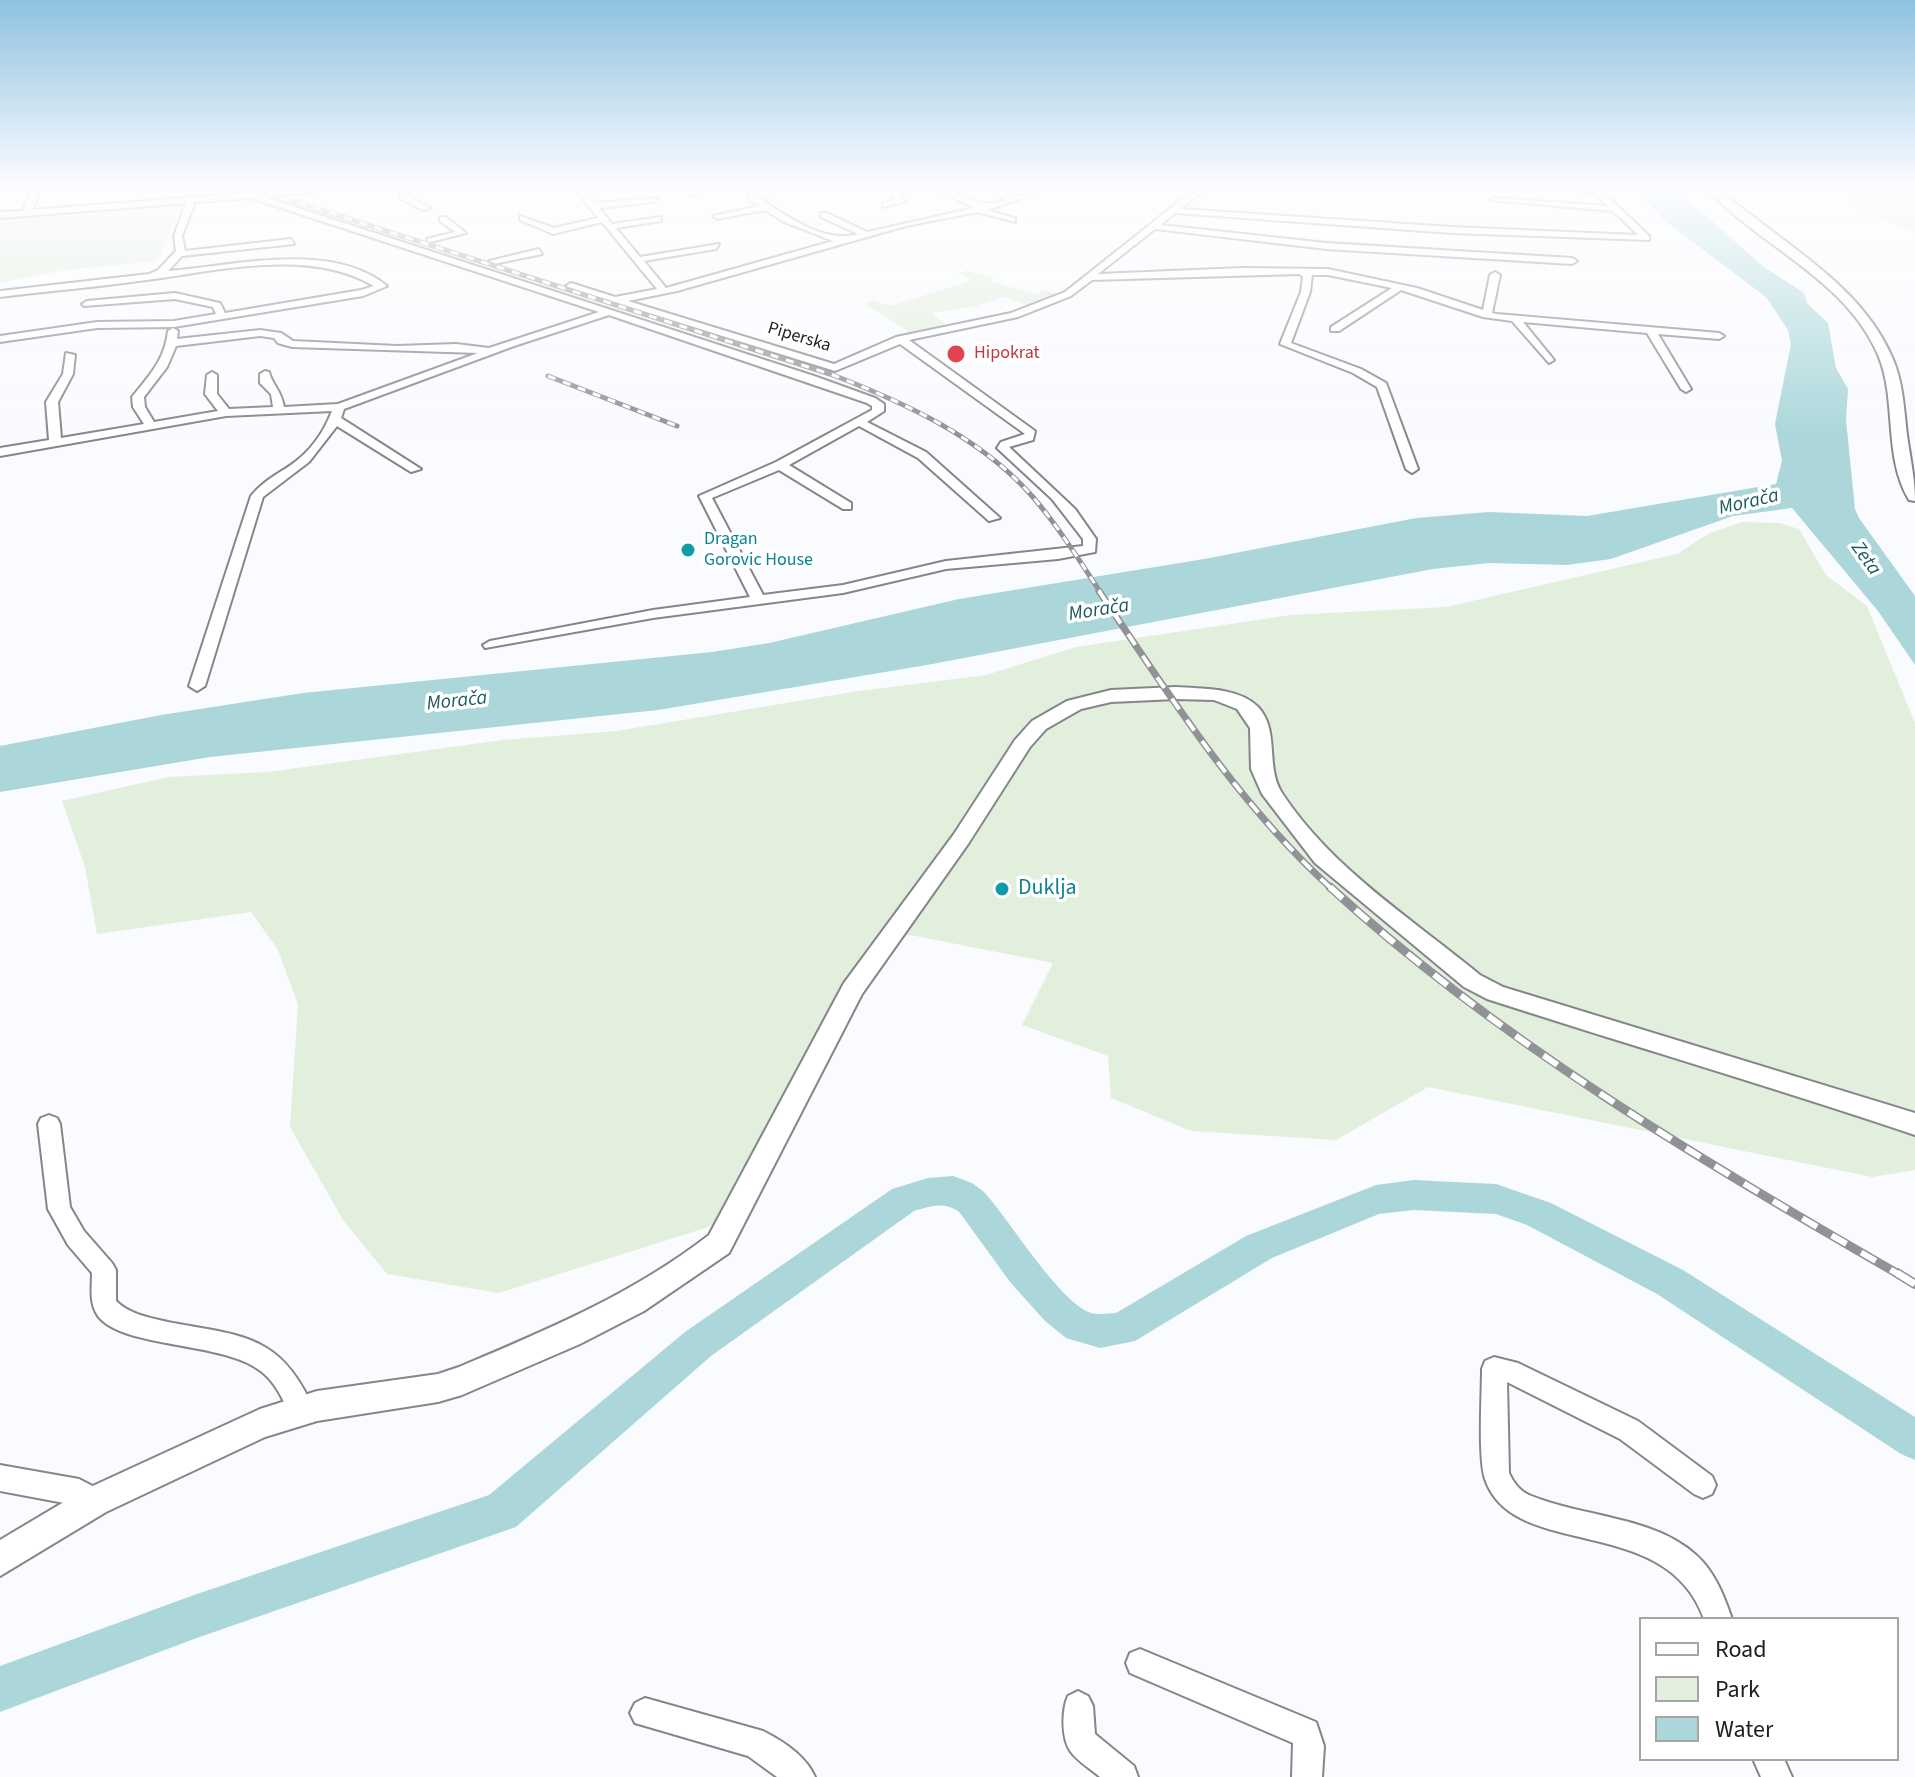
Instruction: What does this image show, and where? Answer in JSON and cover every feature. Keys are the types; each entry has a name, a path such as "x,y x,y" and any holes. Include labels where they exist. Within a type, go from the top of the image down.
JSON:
{"main road":[{"path":"1810,271 1837,292 1874,333 1886,358 1893,382 1903,466 1915,496"}],"street":[{"path":"159,274 162,271"},
{"path":"0,294 199,271"},
{"path":"0,339 97,325 174,324 363,293 382,286 351,271"},
{"path":"483,271 810,378 816,383 832,385 880,407 878,411 780,465 705,496 759,600"},
{"path":"646,271 663,290"},
{"path":"615,300 732,271"},
{"name":"Piperska","path":"554,280 833,368 900,339 1028,311 1068,294 1100,271"},
{"path":"1092,277 1303,272 1339,274 1400,287 1487,315 1719,336"},
{"path":"1303,272 1308,276 1308,285 1293,315 1285,344 1380,383 1412,469"},
{"path":"1487,315 1495,275"},
{"path":"74,287 74,295 87,304 97,325"},
{"path":"1335,329 1400,287"},
{"path":"87,304 180,296 217,305 222,316"},
{"path":"0,452 226,413 279,409 337,414 490,352 609,312"},
{"path":"1515,319 1549,360"},
{"path":"151,426 139,407 138,397 164,368 173,343 174,324"},
{"path":"1651,331 1686,389"},
{"path":"173,343 260,333 277,335 286,343 397,349 456,347 490,352"},
{"path":"490,645 653,614 843,589 946,565 1058,555 1092,547 1091,540 1061,500 1003,448 1005,444 1029,438 1031,433 900,339"},
{"path":"55,441 52,402 68,374 70,355"},
{"path":"265,374 265,383 276,393 279,409"},
{"path":"212,375 211,394 226,413"},
{"path":"337,414 415,469"},
{"path":"197,686 257,496 263,488 302,463 337,414"},
{"path":"859,422 922,455 994,518"},
{"path":"780,465 847,506"},
{"path":"0,1559 95,1501 260,1424 301,1410 410,1394 462,1381 634,1302 719,1244 852,989 961,839 1022,744 1039,725 1061,710 1111,696 1203,693 1228,697 1244,705 1252,712 1260,728 1261,769 1272,794 1323,858 1472,981 1514,1001 1710,1062 1876,1109 1915,1124"},
{"path":"49,1124 59,1209 76,1238 104,1270 103,1303 107,1308 136,1325 241,1346 260,1354 281,1371 301,1410"},
{"path":"1703,1485 1629,1430 1509,1371 1494,1369 1496,1473 1507,1497 1522,1506 1657,1548 1682,1561 1697,1576 1717,1617"},
{"path":"0,1478 79,1492 95,1501"},
{"path":"1140,1663 1305,1733 1309,1746 1307,1777"},
{"path":"1078,1706 1081,1741 1123,1777"},
{"path":"645,1713 752,1742 770,1751 800,1777"}],"green space":[{"path":"0,271 61,271 0,283"},
{"path":"970,271 995,278 990,281 1035,294 1045,290 1062,295 1029,306 1004,297 976,306 932,313 946,325 909,332 865,304 873,300 891,306 972,280 959,273"},
{"name":"Duklja","path":"1742,522 1779,523 1799,529 1826,575 1867,606 1915,723 1915,1170 1872,1177 1428,1087 1336,1140 1191,1131 1111,1098 1108,1056 1022,1025 1053,963 885,930 801,1060 715,1225 499,1293 387,1274 343,1220 290,1127 298,1004 278,950 251,912 97,934 85,867 62,801 168,777 268,772 503,740 616,731 859,691 986,675 1076,647 1291,615 1446,607 1677,554 1708,534"}],"water":[{"path":"1731,271 1770,271 1804,293 1807,303 1828,323 1836,368 1848,389 1846,420 1855,509 1915,596 1915,665 1878,611 1792,508 1733,516 1611,559 1567,565 1489,563 1433,569 927,665 658,710 210,757 0,792 0,746 161,715 303,693 712,652 769,643 959,599 1204,559 1416,518 1489,512 1587,516 1776,484 1782,461 1775,424 1791,344 1788,330 1766,297"}],"waterway":[{"path":"0,1689 194,1617 501,1512 698,1344 904,1199 934,1191 960,1193 972,1202 1046,1298 1079,1326 1100,1331 1122,1329 1259,1247 1376,1200 1414,1195 1496,1199 1539,1214 1670,1282 1915,1440"}],"railway":[{"path":"510,271 833,375 887,397 940,424 989,456 1032,496 1101,593"},
{"path":"548,376 677,426"},
{"path":"1099,591 1235,785 1332,889"},
{"path":"1330,887 1395,944 1533,1048 1677,1143 1900,1275"},
{"path":"1897,1273 1915,1284"}],"place":[{"name":"Hipokrat","path":"956,354"},
{"name":"Dragan Gorovic House","path":"688,550"},
{"name":"Duklja","path":"1002,889"}],"water label":[{"name":"Morača","path":"1749,503"},
{"name":"Zeta","path":"1865,559"},
{"name":"Morača","path":"1099,611"},
{"name":"Morača","path":"457,702"}]}
